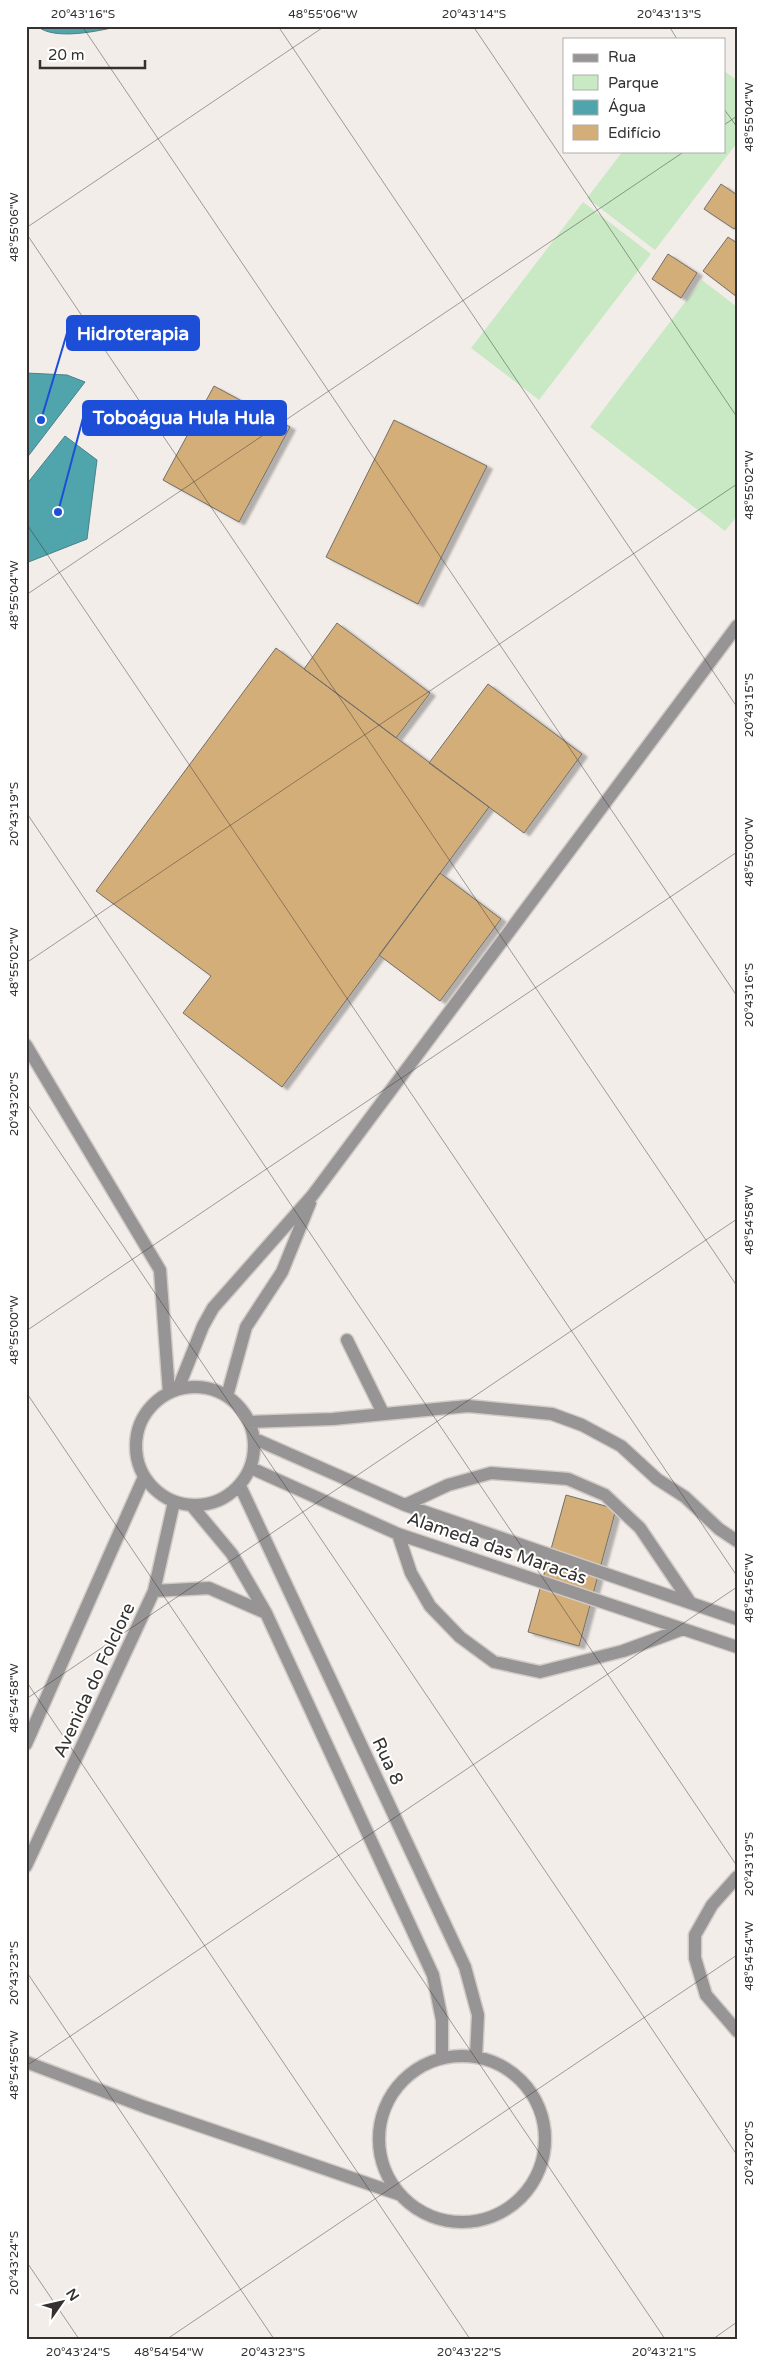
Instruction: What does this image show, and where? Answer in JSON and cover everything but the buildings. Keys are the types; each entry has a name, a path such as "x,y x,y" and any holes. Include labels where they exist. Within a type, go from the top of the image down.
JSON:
{"street":[{"path":"173,1391 213,1308 312,1196 737,626"},
{"path":"26,1045 160,1270 173,1391"},
{"path":"227,1396 246,1327 282,1272 312,1196"},
{"path":"347,1340 384,1413"},
{"path":"203,1387 227,1396 239,1406 250,1422 255,1438 252,1468 240,1486 226,1498 210,1505 192,1506 174,1502 157,1492 144,1477 136,1458 136,1439 142,1420 153,1404 173,1391 203,1387"},
{"path":"250,1422 333,1419 468,1406 552,1414 582,1425 622,1446 657,1479 685,1497 719,1529 737,1541"},
{"name":"Alameda das Maracás","path":"255,1438 405,1505 737,1619"},
{"name":"Alameda das Maracás","path":"252,1468 398,1534 737,1647"},
{"path":"405,1505 448,1484 491,1473 568,1479 606,1495 640,1528 690,1602"},
{"name":"Avenida do Folclore","path":"26,1744 144,1477"},
{"name":"Rua 8","path":"240,1486 465,1967 478,2015 476,2057"},
{"name":"Avenida do Folclore","path":"26,1866 154,1591 174,1502"},
{"path":"192,1506 232,1554 266,1613 433,1975 442,2020 442,2058"},
{"path":"398,1534 411,1573 430,1606 460,1637 494,1662 540,1672 623,1651 683,1628"},
{"path":"154,1591 210,1588 266,1613"},
{"path":"737,1877 712,1905 695,1935 695,1958 706,1995 737,2031"},
{"path":"476,2057 502,2066 523,2083 539,2106 545,2132 544,2159 533,2184 515,2204 492,2218 465,2223 438,2220 414,2208 401,2195 382,2164 379,2137 384,2111 397,2086 417,2069 442,2058 476,2057"},
{"path":"26,2062 144,2107 401,2195"}],"green space":[{"path":"726,72 737,80 737,143 655,250 587,198 622,152 726,152"},
{"path":"583,202 651,254 539,400 471,348"},
{"path":"702,280 737,307 737,516 725,531 590,427"}],"water":[{"path":"37,26 120,26 77,34 65,34 45,31"},
{"path":"26,373 67,375 85,382 26,459"},
{"path":"65,436 97,460 87,539 26,563 26,485"}],"place":[{"name":"Hidroterapia","path":"41,420"},
{"name":"Toboágua Hula Hula","path":"58,512"}]}
